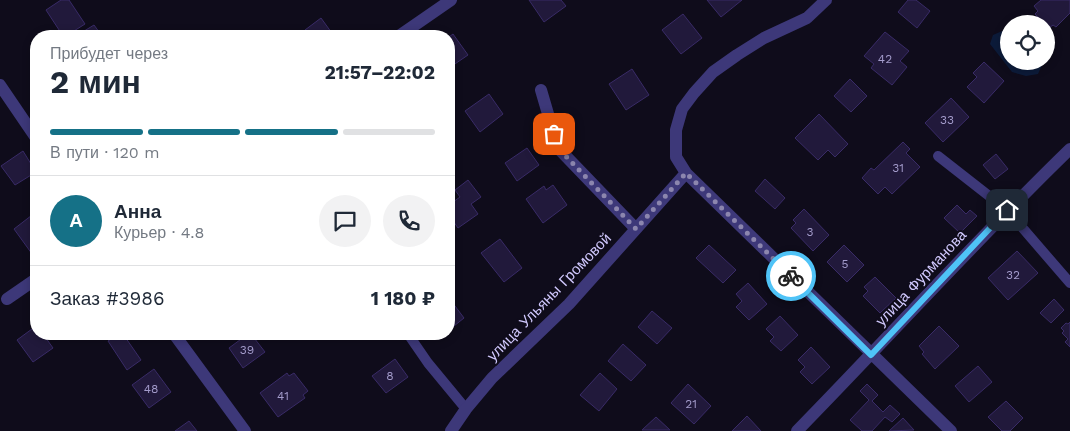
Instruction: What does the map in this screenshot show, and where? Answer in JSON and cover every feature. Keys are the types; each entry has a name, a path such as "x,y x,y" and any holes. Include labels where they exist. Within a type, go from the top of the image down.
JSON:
{"street":[{"path":"408,30 451,0"},
{"path":"826,0 806,18 764,38 714,72 682,109 676,130 676,157 686,173 950,431"},
{"path":"0,85 30,129"},
{"path":"541,90 558,148 636,229"},
{"name":"улица Фурманова","path":"797,431 1007,210 1070,149"},
{"name":"улица Ульяны Громовой","path":"451,431 466,409 492,378 569,304 686,173"},
{"path":"7,299 30,283"},
{"path":"178,340 245,431"}],"lane":[{"path":"938,156 1007,210 1070,283"},
{"path":"412,340 428,363 466,409"}],"water":[{"path":"1000,32 1000,57 990,44 993,35"},
{"path":"1010,70 1040,70 1038,74 1026,76"}],"building":[{"path":"61,0 69,0 85,24 76,30 59,30 46,10"},
{"path":"529,0 561,0 566,6 544,22"},
{"path":"707,0 742,0 721,17"},
{"path":"908,0 916,0 930,11 917,28 898,12"},
{"path":"1041,0 1070,0 1070,13 1056,27 1055,15 1036,15 1038,11 1034,6"},
{"path":"683,14 702,38 681,54 662,30"},
{"path":"321,18 330,30 305,30"},
{"path":"94,25 98,30 86,30"},
{"path":"885,32 909,51 900,61 907,67 892,85 871,68 874,64 864,56"},
{"path":"455,37 468,55 455,64"},
{"path":"984,62 1004,81 984,103 967,87 977,77 973,73"},
{"path":"632,69 649,95 626,110 609,84"},
{"path":"850,79 867,96 851,112 834,96"},
{"path":"489,94 503,114 480,132 465,111"},
{"path":"951,98 969,117 943,142 925,123"},
{"path":"819,114 848,144 835,157 828,150 818,160 795,138"},
{"path":"903,142 910,149 906,153 920,167 892,194 885,187 878,194 862,178 871,168 874,170"},
{"path":"527,148 539,165 517,181 505,163"},
{"path":"23,151 30,162 30,176 15,185 1,166"},
{"path":"996,154 1008,169 995,179 983,165"},
{"path":"765,179 785,198 775,209 755,191"},
{"path":"468,180 481,197 471,204 478,214 458,228 455,224 455,201 460,197 455,190"},
{"path":"553,185 567,205 543,223 526,199 544,186 546,190"},
{"path":"957,205 966,214 970,210 977,216 960,233 944,218"},
{"path":"804,209 829,235 813,251 791,228 796,223 793,220"},
{"path":"30,217 30,251 14,229"},
{"path":"500,239 522,268 504,282 481,253"},
{"path":"709,245 736,270 723,283 696,258"},
{"path":"844,245 864,265 847,282 827,262"},
{"path":"1017,251 1038,273 1008,300 988,278"},
{"path":"875,277 896,298 880,313 863,296 868,291 864,287"},
{"path":"748,283 767,304 749,320 736,307 742,301 736,294"},
{"path":"1054,299 1064,310 1051,323 1040,313"},
{"path":"455,306 464,318 455,325"},
{"path":"652,311 672,328 657,344 638,327"},
{"path":"780,316 798,335 781,351 770,341 774,337 766,329"},
{"path":"1070,322 1070,347 1065,342 1068,339 1062,333 1064,331 1061,328"},
{"path":"939,326 959,346 935,369 922,354 924,352 919,346"},
{"path":"30,330 30,340 47,340 53,348 33,362 17,340"},
{"path":"127,340 141,360 127,370 108,341"},
{"path":"240,340 256,340 265,352 243,368 229,348"},
{"path":"623,344 646,365 631,381 608,361"},
{"path":"811,347 830,367 812,384 800,372 805,367 798,360"},
{"path":"395,359 408,377 386,393 372,376"},
{"path":"978,366 992,382 969,402 955,386"},
{"path":"154,369 171,392 149,408 132,385"},
{"path":"287,373 289,376 294,373 308,391 303,395 305,398 278,417 260,393"},
{"path":"600,373 617,389 599,411 580,395"},
{"path":"688,384 711,406 694,424 671,403"},
{"path":"867,384 878,395 872,401 883,412 890,405 900,414 892,422 885,417 872,431 862,431 850,420 869,400 860,391"},
{"path":"1006,401 1023,418 1010,431 1002,431 988,417"},
{"path":"747,416 761,431 732,431"},
{"path":"656,417 670,430 642,430"},
{"path":"903,418 914,430 889,431"},
{"path":"189,421 197,431 175,431"}],"way so far":[{"path":"554,134 558,148 636,229 686,173 791,276"}],"route":[{"path":"791,276 871,355 1007,210"}]}
